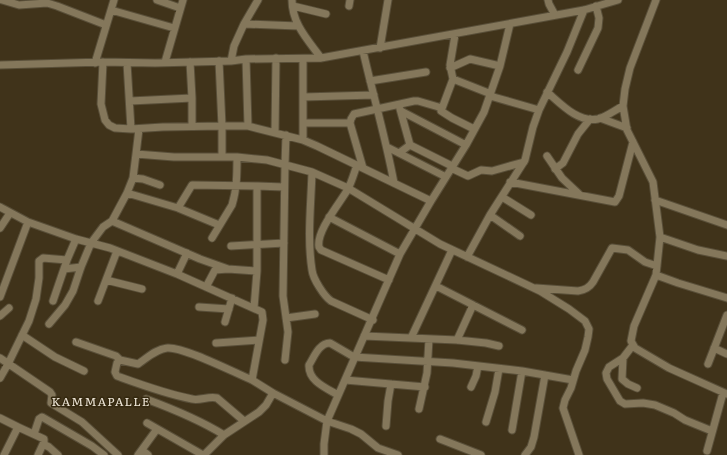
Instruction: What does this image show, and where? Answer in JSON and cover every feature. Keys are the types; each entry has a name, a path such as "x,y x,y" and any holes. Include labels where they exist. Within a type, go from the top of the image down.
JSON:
{"street":[{"path":"0,5 2,0 19,5 46,3 106,25"},
{"path":"95,63 114,0"},
{"path":"157,0 180,8"},
{"path":"165,62 183,0"},
{"path":"231,61 234,46 244,24 258,0"},
{"path":"380,48 388,0"},
{"path":"548,0 555,15"},
{"path":"0,65 321,58 455,35 584,10 618,0"},
{"path":"656,0 630,68 623,106 626,128 653,182 660,237 656,275 634,326 631,341 635,348 669,368 725,394 712,431 707,451"},
{"path":"321,58 298,26 292,3 326,14"},
{"path":"578,70 598,28 599,18 596,6"},
{"path":"111,10 174,28"},
{"path":"467,257 490,215 524,162 538,110 567,52 584,10"},
{"path":"244,24 298,26"},
{"path":"324,455 327,421 364,336 373,320 400,254 466,145 484,112 500,66 510,24"},
{"path":"455,35 450,68 453,79 441,111 474,129"},
{"path":"363,51 387,147 394,183"},
{"path":"275,132 276,58"},
{"path":"246,59 248,126"},
{"path":"303,59 303,140"},
{"path":"450,68 470,59 500,66"},
{"path":"219,61 222,157"},
{"path":"103,62 101,104 105,120 109,125 115,128 135,129 192,126 248,126 275,132 303,140 431,201"},
{"path":"190,62 192,126"},
{"path":"48,324 65,305 73,291 91,243 103,227 112,220 127,193 133,178 136,154 135,129 130,101 127,63"},
{"path":"370,81 426,72"},
{"path":"453,79 490,95 538,110"},
{"path":"547,92 576,115 590,119 600,118 623,106"},
{"path":"303,96 374,95"},
{"path":"130,101 192,98"},
{"path":"389,280 321,250 318,247 318,242 329,217 360,167 350,123 351,119 354,114 377,109 400,108 418,101 442,108"},
{"path":"400,108 466,145"},
{"path":"400,108 410,145 468,176 481,170 492,171 524,162"},
{"path":"600,118 626,128"},
{"path":"555,169 563,163 578,134 590,119"},
{"path":"303,123 350,123"},
{"path":"285,360 288,332 283,296 286,135"},
{"path":"510,182 615,202 618,200 633,142"},
{"path":"399,153 410,145"},
{"path":"387,147 446,177"},
{"path":"136,154 174,157 237,157 267,160 312,172 348,188 440,244 532,288 569,309 588,325 588,337 585,350 563,408 579,455"},
{"path":"547,156 562,178 581,196"},
{"path":"212,238 232,205 236,186 237,157"},
{"path":"312,172 310,233 312,272 326,297 331,301 373,320"},
{"path":"133,178 143,179 160,185"},
{"path":"178,208 192,185 284,187"},
{"path":"254,308 257,271 257,186"},
{"path":"127,193 178,208 219,225"},
{"path":"502,197 531,215"},
{"path":"655,200 727,225"},
{"path":"0,206 28,222 76,239 117,250 177,274 259,310 263,315 252,380"},
{"path":"0,228 10,213"},
{"path":"490,215 520,236"},
{"path":"329,217 400,254"},
{"path":"112,220 200,259 228,269"},
{"path":"0,297 28,222"},
{"path":"660,237 698,250 727,256"},
{"path":"53,301 76,239"},
{"path":"231,246 284,243"},
{"path":"532,288 578,291 590,287 612,248 628,250 645,262 657,266"},
{"path":"98,301 117,250"},
{"path":"411,338 452,250"},
{"path":"177,274 187,253"},
{"path":"0,378 22,335 36,299 39,278 39,261 43,258 67,260"},
{"path":"64,269 81,267"},
{"path":"206,287 215,270 228,269 257,271"},
{"path":"656,275 727,298"},
{"path":"106,280 142,289"},
{"path":"436,286 522,330"},
{"path":"225,322 232,298"},
{"path":"457,340 472,305"},
{"path":"199,307 228,309"},
{"path":"0,316 10,308"},
{"path":"286,318 315,314"},
{"path":"708,364 727,315"},
{"path":"22,335 55,358 84,371"},
{"path":"364,336 457,340 499,346"},
{"path":"419,409 425,387 429,339"},
{"path":"216,343 259,340"},
{"path":"76,342 116,356 120,360 138,364 158,350 168,348 176,348 194,354 252,380 273,393 327,421 361,434 378,448 398,455"},
{"path":"338,395 313,379 309,368 309,365 322,346 327,343 330,343 354,358 500,368 573,380"},
{"path":"633,345 623,358 609,367 606,373 607,379 622,403 655,405 712,431"},
{"path":"714,348 727,354"},
{"path":"0,358 50,392 52,396 51,402 82,422 118,455"},
{"path":"623,358 622,379 628,384 637,388"},
{"path":"120,360 117,363 115,372 117,376 170,394 194,400 213,397 217,398 244,421"},
{"path":"471,387 475,379 478,366"},
{"path":"486,422 500,368"},
{"path":"512,430 522,371"},
{"path":"526,455 531,447 534,437 545,376"},
{"path":"345,380 425,387"},
{"path":"386,426 391,384"},
{"path":"147,423 203,455 224,435 259,412 266,405 273,393"},
{"path":"146,399 210,426 224,435"},
{"path":"34,434 39,419 42,416 92,446 104,455"},
{"path":"0,418 44,439 38,455"},
{"path":"4,455 18,427"},
{"path":"148,455 140,452 157,429"},
{"path":"440,439 481,455"},
{"path":"43,444 58,455"}],"district":[{"name":"KAMMAPALLE","path":"101,402"}]}
